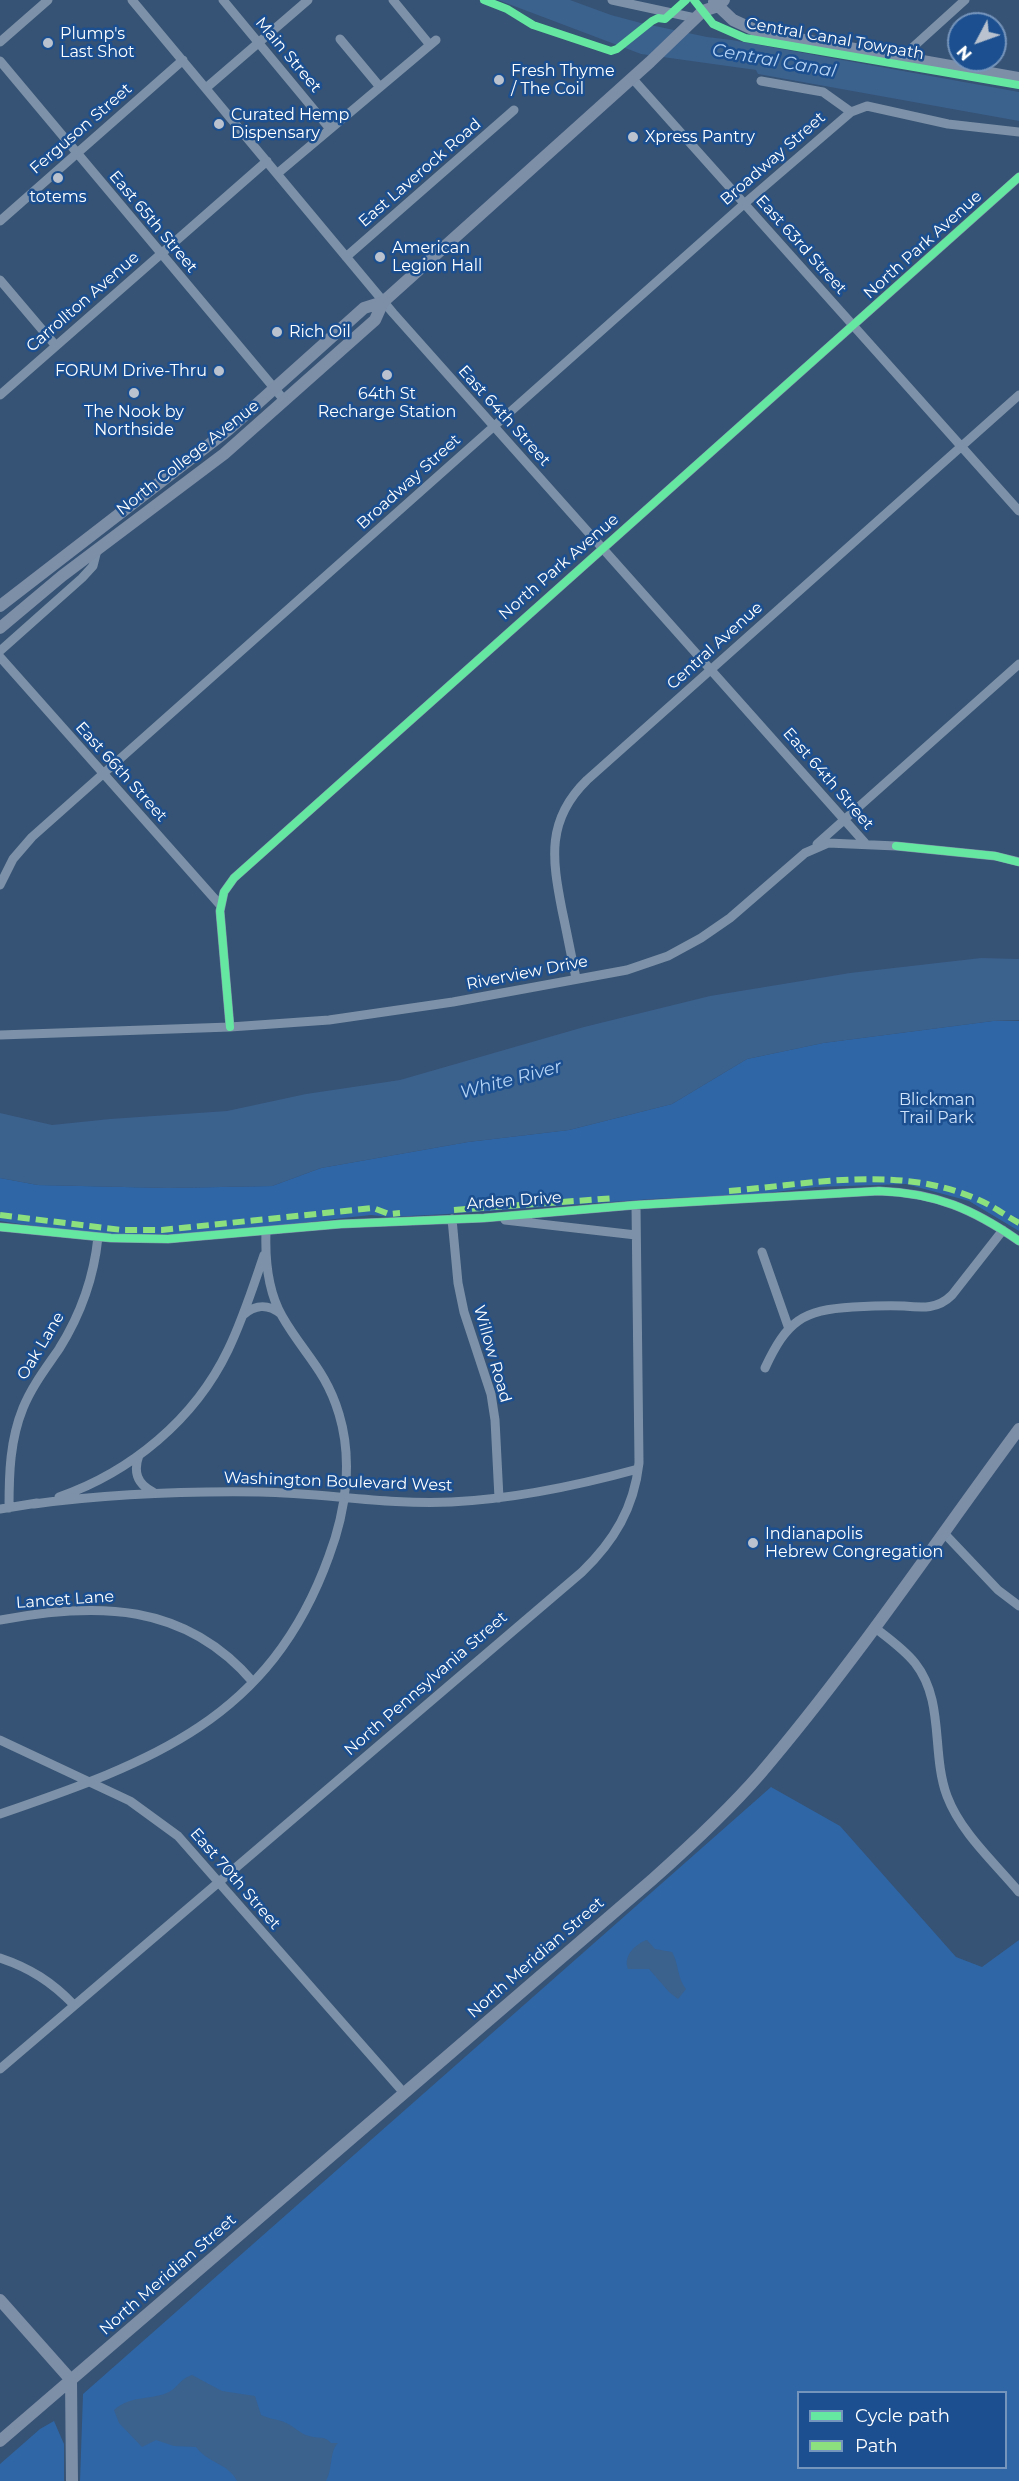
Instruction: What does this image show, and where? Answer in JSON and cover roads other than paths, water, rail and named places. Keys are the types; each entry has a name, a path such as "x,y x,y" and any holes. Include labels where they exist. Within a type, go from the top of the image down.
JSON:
{"main road":[{"name":"North College Avenue","path":"0,628 97,550 224,454 285,401 375,320 383,302 650,62 698,13 718,2"},
{"path":"718,2 738,24 759,32 1019,78"},
{"name":"North College Avenue","path":"0,606 89,535 196,455 364,308 383,302"},
{"name":"North Meridian Street","path":"0,2441 644,1887 706,1830 759,1775 787,1741 1019,1429"},
{"path":"0,2300 71,2380 72,2481"}],"street":[{"path":"0,42 48,0"},
{"name":"East 64th Street","path":"133,0 383,302 865,843"},
{"name":"Main Street","path":"223,0 330,129"},
{"path":"206,88 308,0"},
{"path":"278,173 433,42 393,0"},
{"path":"612,0 698,13"},
{"path":"902,57 965,0"},
{"path":"340,39 380,87"},
{"name":"Ferguson Street","path":"0,221 183,60"},
{"name":"East 65th Street","path":"0,61 285,401"},
{"name":"East 63rd Street","path":"632,78 1019,511"},
{"path":"761,81 823,92 851,112 867,106 948,124 1019,132"},
{"name":"East Laverock Road","path":"346,257 514,110"},
{"name":"Broadway Street","path":"0,885 7,868 24,844 744,204 851,112"},
{"name":"Carrollton Avenue","path":"0,395 267,160"},
{"name":"North Park Avenue","path":"230,1027 221,906 226,889 238,873 1019,177"},
{"path":"0,280 56,346"},
{"name":"Central Avenue","path":"576,978 554,867 554,842 561,818 580,786 1019,395"},
{"path":"0,651 93,566 97,550"},
{"name":"East 66th Street","path":"0,657 221,906"},
{"path":"800,858 846,821 1019,664"},
{"name":"Riverview Drive","path":"0,1035 230,1027 329,1020 419,1007 639,966 683,949 724,922 810,850 828,843 865,843 995,856 1019,862"},
{"name":"Arden Drive","path":"0,1227 98,1237 146,1239 266,1232 341,1224 484,1218 636,1205 891,1191 947,1201 981,1216 1019,1241"},
{"name":"North Pennsylvania Street","path":"0,2069 592,1562 613,1537 626,1514 635,1489 638,1470 636,1205"},
{"name":"Arden Drive","path":"484,1218 636,1235"},
{"name":"Willow Road","path":"453,1219 458,1283 464,1312 491,1394 499,1498"},
{"path":"765,1368 789,1329 806,1315 823,1309 887,1305 925,1308 938,1305 952,1295 1003,1230"},
{"path":"266,1232 265,1253 270,1282 280,1314"},
{"name":"Oak Lane","path":"4,1508 11,1453 20,1416 32,1389 80,1310 95,1266 98,1237"},
{"path":"762,1252 789,1329"},
{"path":"4,1508 34,1504 95,1482 139,1455 176,1424 200,1395 228,1351 265,1253"},
{"path":"0,1814 90,1782 150,1756 190,1735 225,1709 253,1682 287,1641 314,1595 332,1548 344,1499 345,1445 332,1394 315,1362 280,1314 274,1309 261,1306 243,1315"},
{"path":"139,1455 135,1471 137,1477 141,1484 153,1493"},
{"name":"Washington Boulevard West","path":"34,1504 91,1496 262,1492 344,1499 431,1502 499,1498 575,1486 638,1470"},
{"path":"943,1532 998,1590 1019,1606"},
{"name":"Lancet Lane","path":"0,1620 55,1613 107,1611 157,1617 186,1628 213,1644 231,1658 253,1682"},
{"path":"874,1627 906,1652 926,1680 933,1704 939,1767 950,1804 962,1824 1019,1892"},
{"name":"East 70th Street","path":"0,1740 130,1801 162,1822 190,1848 404,2093"},
{"path":"0,1958 45,1978 74,2005"}],"water":[{"name":"Central Canal","path":"498,0 570,0 611,15 707,37 1019,92 1019,121 758,74 756,70 641,54"},
{"name":"White River","path":"981,958 1019,959 1019,1020 993,1021 823,1043 747,1059 672,1104 569,1130 468,1142 321,1168 272,1186 168,1188 38,1185 0,1178 0,1113 52,1125 227,1111 306,1094 400,1080 584,1027 710,996 850,973"},
{"path":"647,1940 655,1949 672,1952 686,1989 678,1999 649,1969 628,1969 627,1960 631,1951 638,1944"},
{"path":"192,2375 222,2391 255,2396 261,2415 287,2423 306,2435 338,2443 333,2451 326,2481 237,2481 229,2470 201,2453 196,2447 174,2446 156,2440 142,2447 119,2423 114,2410 127,2402 169,2392"}],"place":[{"name":"Plump's Last Shot","path":"48,43"},
{"name":"Fresh Thyme / The Coil","path":"499,80"},
{"name":"Curated Hemp Dispensary","path":"219,124"},
{"name":"Xpress Pantry","path":"633,137"},
{"name":"totems","path":"58,178"},
{"name":"American Legion Hall","path":"380,257"},
{"name":"Rich Oil","path":"277,332"},
{"name":"FORUM Drive-Thru","path":"219,371"},
{"name":"64th St Recharge Station","path":"387,375"},
{"name":"The Nook by Northside","path":"134,393"},
{"name":"Indianapolis Hebrew Congregation","path":"753,1543"}],"park label":[{"name":"Blickman Trail Park","path":"937,1109"}]}
